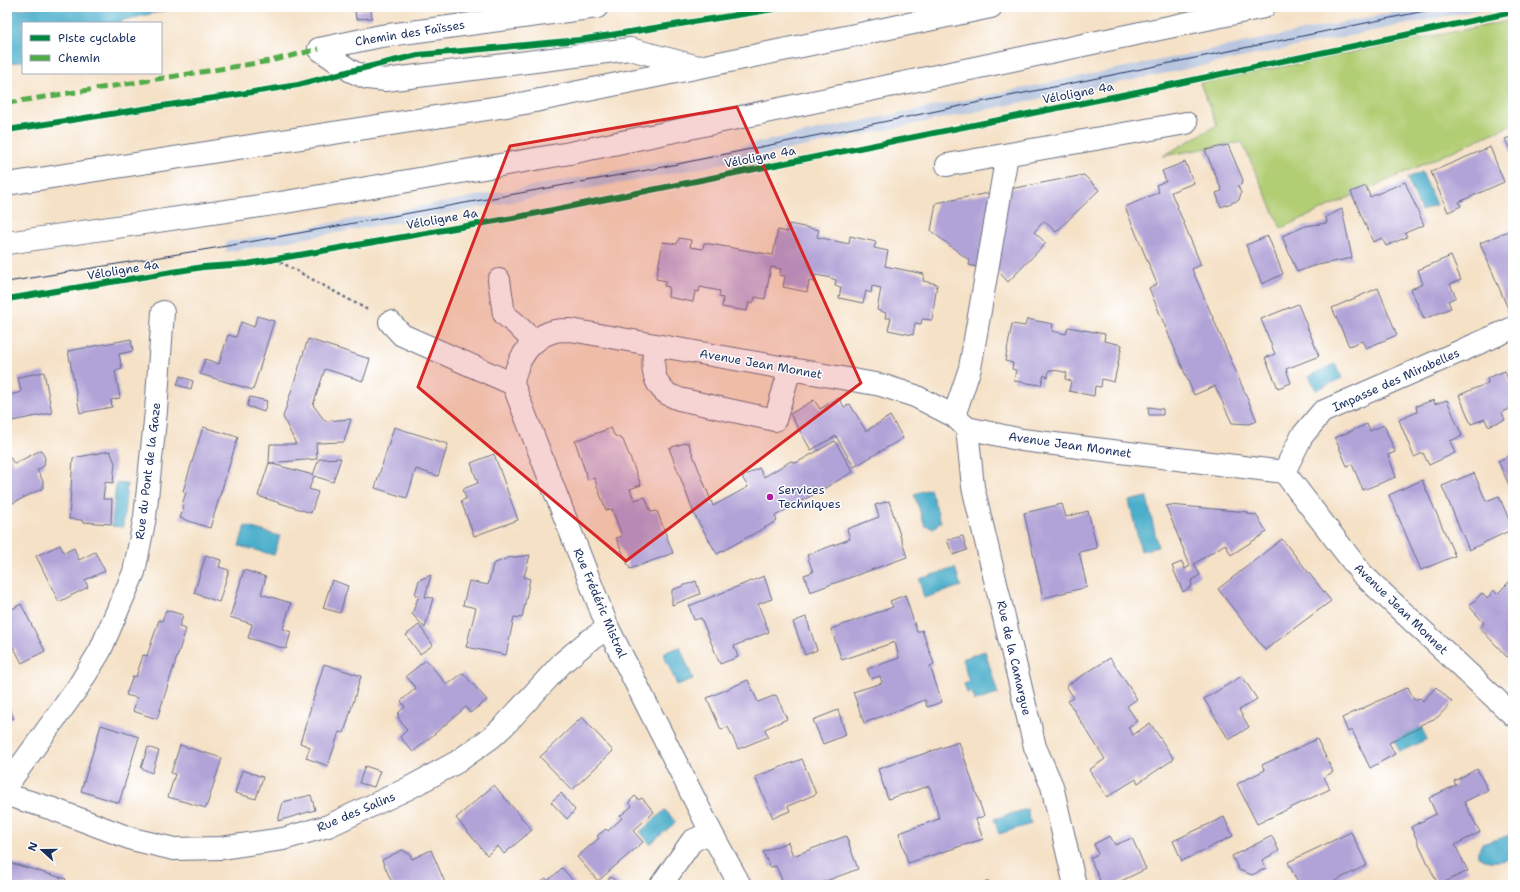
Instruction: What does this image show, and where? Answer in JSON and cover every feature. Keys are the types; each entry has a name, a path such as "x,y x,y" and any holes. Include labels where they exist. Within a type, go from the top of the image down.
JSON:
{"main road":[{"name":"Chemin des Faïsses","path":"597,7 381,36 319,49 351,71 366,78 386,80 630,49 700,68"},
{"path":"7,184 525,103 991,7"},
{"path":"7,243 280,203 570,153 1264,7"},
{"path":"947,165 1186,123"},
{"path":"960,422 1007,154"},
{"path":"390,322 402,335 513,384 515,373 524,354 536,340 504,314 499,280"},
{"name":"Rue du Pont de la Gaze","path":"7,785 78,688 100,651 134,572 145,517 156,411 163,312"},
{"name":"Impasse des Mirabelles","path":"1284,472 1302,436 1322,412 1513,328"},
{"name":"Avenue Jean Monnet","path":"536,340 555,331 571,330 881,385 915,396 960,422 1022,440 1284,472 1362,574 1513,715"},
{"path":"656,345 652,358 654,377 665,393 679,399 775,420 790,370"},
{"name":"Rue Frédéric Mistral","path":"513,384 608,628 711,832 740,885"},
{"name":"Rue de la Camargue","path":"960,422 973,487 1035,747 1052,786 1075,885"},
{"name":"Rue des Salins","path":"7,795 53,809 132,839 174,849 221,848 283,839 328,826 407,790 457,762 492,737 562,663 587,642 608,628"},
{"path":"661,885 692,841 711,832"}],"path":[{"path":"268,260 283,258"},
{"path":"275,259 390,322"}],"highlighted area":[{"path":"737,107 861,383 626,561 418,387 510,146"}],"shaded area":[{"path":"1419,7 1492,7 655,177 226,252 226,242 652,164"}],"green space":[{"path":"1513,20 1513,124 1281,228 1242,142 1163,156 1217,125 1200,83"}],"water":[{"path":"33,7 181,7 124,20 122,22 22,22 22,61 7,64 7,11"},
{"path":"1422,172 1436,205 1421,211 1407,178"},
{"path":"1335,364 1342,378 1316,390 1309,376"},
{"path":"116,483 127,484 123,527 112,526"},
{"path":"930,489 941,522 933,528 925,526 914,494"},
{"path":"1147,497 1158,547 1141,551 1129,501"},
{"path":"245,526 280,536 274,555 239,546"},
{"path":"955,568 961,586 924,598 919,579"},
{"path":"680,647 693,679 677,685 663,653"},
{"path":"985,651 998,694 975,701 972,692 967,693 964,684 969,682 962,659"},
{"path":"1421,727 1427,739 1400,752 1394,740"},
{"path":"1027,809 1031,824 999,834 994,819"},
{"path":"665,810 676,822 650,844 640,832"},
{"path":"1513,834 1513,858 1502,861 1488,861 1479,856 1479,851 1482,844"}],"building":[{"path":"371,9 372,18 356,19 355,11"},
{"path":"1513,136 1513,157 1505,139"},
{"path":"1228,145 1243,180 1241,185 1238,186 1241,193 1239,200 1221,207 1216,193 1222,191 1205,150"},
{"path":"1490,147 1504,182 1459,202 1461,206 1448,212 1431,172"},
{"path":"1185,162 1194,183 1171,192 1201,265 1192,269 1257,421 1249,424 1232,423 1215,386 1194,395 1149,288 1157,284 1125,207 1159,192 1156,185 1166,181 1162,171"},
{"path":"1084,175 1099,190 1056,232 1044,221 1034,232 1046,243 1008,282 1000,273 969,265 970,261 931,231 936,203"},
{"path":"1405,182 1424,225 1405,233 1407,237 1386,246 1382,238 1373,242 1351,192 1366,186 1370,197"},
{"path":"1342,209 1352,258 1313,266 1297,272 1282,236 1306,226 1327,223 1326,217"},
{"path":"789,224 819,230 817,237 849,244 850,236 876,242 874,248 888,251 885,266 924,274 923,281 937,284 932,320 922,319 921,324 915,323 913,335 888,330 891,318 885,318 886,313 877,310 881,288 872,286 871,293 866,291 863,303 839,298 841,287 835,286 836,280 827,277 815,275 815,282 809,281 807,292 783,287 785,276 779,275 781,269 771,267 765,299 755,297 753,303 749,302 747,311 722,307 723,298 719,297 720,291 700,287 699,292 695,291 693,302 668,297 669,287 664,286 666,281 656,279 663,242 677,244 679,238 691,240 690,247 703,249 704,243 773,255 778,230 788,232"},
{"path":"1513,229 1513,275 1510,276 1513,284 1513,310 1509,311 1480,243"},
{"path":"1268,236 1283,274 1262,284 1246,245"},
{"path":"1451,256 1461,280 1450,284 1456,297 1448,301 1451,308 1424,319 1411,289 1423,284 1418,270"},
{"path":"1378,288 1397,335 1366,348 1362,341 1349,346 1332,308"},
{"path":"1298,304 1319,356 1286,369 1291,383 1278,388 1265,358 1275,354 1261,319"},
{"path":"257,316 274,321 253,390 200,374 205,359 219,364 228,335 236,337 241,322 254,327"},
{"path":"1027,319 1053,324 1052,331 1066,334 1068,327 1105,334 1104,341 1122,345 1114,382 1102,379 1101,387 1095,386 1094,396 1069,391 1071,381 1065,379 1067,373 1060,371 1049,370 1048,377 1044,375 1041,385 1014,381 1016,370 1012,369 1013,363 1005,361 1012,324 1025,326"},
{"path":"131,339 133,351 119,354 122,369 115,371 120,398 111,400 112,407 80,413 68,351"},
{"path":"308,339 370,359 363,381 325,369 313,405 325,421 351,419 344,442 316,443 317,459 269,463 270,444 296,444 283,417"},
{"path":"1505,371 1513,393 1513,407 1502,412 1505,420 1488,426 1485,419 1471,424 1459,395 1488,383 1487,378"},
{"path":"44,372 52,413 12,421 10,415 7,416 7,396 21,392 18,377"},
{"path":"180,376 193,381 191,389 177,385"},
{"path":"250,397 267,401 264,412 247,406"},
{"path":"839,398 844,407 850,404 866,431 890,416 903,438 854,467 836,436 811,450 790,414 814,400 820,409"},
{"path":"1434,400 1435,404 1447,400 1462,436 1450,441 1455,453 1429,465 1423,453 1414,457 1399,420 1417,412 1416,406"},
{"path":"1148,407 1163,409 1163,415 1149,415"},
{"path":"1367,424 1370,431 1384,425 1395,452 1388,455 1396,477 1363,490 1352,464 1347,466 1335,438"},
{"path":"203,427 238,437 210,528 180,518 186,492 183,491"},
{"path":"394,427 448,444 438,476 416,469 407,498 375,488"},
{"path":"611,428 614,435 623,440 641,485 630,489 634,500 645,497 651,512 657,511 673,553 630,569 616,538 622,536 612,509 606,510 594,478 588,480 575,441"},
{"name":"Services Techniques","path":"835,441 853,472 775,516 777,521 717,554 695,516 669,448 688,442 713,506 748,487 742,477 759,468 764,477 791,461 796,463"},
{"path":"41,450 45,458 44,466 37,470 43,481 43,488 9,505 7,501 7,454 14,464"},
{"path":"110,451 115,463 113,483 105,482 103,499 112,499 111,524 82,522 82,520 69,519 73,458"},
{"path":"494,454 518,520 474,536 461,501 466,499 463,489 478,483 471,463"},
{"path":"1513,454 1513,494 1498,461"},
{"path":"341,458 333,482 314,476 309,489 318,492 311,513 258,496 269,463 313,475 319,459"},
{"path":"1474,473 1486,501 1499,496 1513,529 1469,550 1442,486"},
{"path":"1422,480 1455,556 1421,570 1389,495"},
{"path":"889,501 907,557 810,592 804,575 813,572 807,555 850,539 847,529 879,517 875,505"},
{"path":"1062,504 1066,517 1088,511 1097,548 1079,552 1087,587 1043,598 1024,513"},
{"path":"1170,505 1248,512 1248,514 1256,515 1267,532 1231,555 1225,544 1194,564 1200,575 1191,581 1192,586 1183,592 1172,566 1182,562 1185,569 1190,566 1166,506"},
{"path":"963,536 967,550 953,555 947,540"},
{"path":"1282,539 1331,601 1265,650 1218,589"},
{"path":"60,545 64,553 74,548 79,560 95,552 105,571 85,580 88,587 59,602 36,556"},
{"path":"206,555 221,560 219,567 229,570 219,602 194,593"},
{"path":"530,555 524,577 530,579 522,618 514,617 506,655 466,647 476,608 463,605 469,581 488,585 493,564 508,558"},
{"path":"244,570 266,577 261,594 291,603 283,629 291,632 286,649 248,638 252,624 230,617"},
{"path":"431,575 425,597 433,598 425,628 412,614 419,595 415,595 419,580"},
{"path":"764,576 772,599 758,604 769,632 734,646 738,657 720,664 701,618 694,620 689,606"},
{"path":"1513,578 1513,651 1507,657 1480,628 1484,623 1469,606 1482,593 1487,599 1494,590 1497,594"},
{"path":"332,580 348,586 340,613 323,608"},
{"path":"696,581 700,594 672,605 672,590"},
{"path":"905,595 917,632 922,630 934,664 930,666 942,702 927,707 925,700 864,723 853,692 882,683 880,676 871,679 867,669 899,658 895,642 842,660 831,629 893,607 890,601"},
{"path":"21,604 45,651 22,663 14,648 7,652 7,612"},
{"path":"166,610 183,615 179,627 186,629 157,719 133,711 137,698 126,695 133,676 136,677 143,655 147,656 159,620 162,621"},
{"path":"806,617 817,650 805,655 793,622"},
{"path":"419,625 433,645 420,654 406,635"},
{"path":"1110,658 1137,699 1127,706 1137,721 1128,727 1133,735 1150,723 1174,759 1138,783 1136,779 1107,797 1089,770 1105,759 1068,701 1074,698 1066,686"},
{"path":"426,660 447,685 463,673 487,700 470,713 466,707 413,752 400,737 407,730 399,719 398,715 399,712 405,707 401,701 416,688 406,676"},
{"path":"324,664 361,676 344,733 339,732 328,766 306,758 310,747 300,743"},
{"path":"1242,676 1257,699 1239,710 1249,727 1229,740 1204,699"},
{"path":"748,680 758,702 776,695 787,719 765,729 768,737 738,749 728,727 721,730 707,698"},
{"path":"1408,687 1414,700 1420,698 1423,701 1436,687 1452,702 1438,717 1420,725 1421,727 1389,743 1395,754 1370,768 1352,730 1348,732 1342,718"},
{"path":"7,704 14,718 7,721"},
{"path":"838,710 846,735 823,744 813,720"},
{"path":"582,717 613,751 572,790 540,757"},
{"path":"101,725 139,737 119,803 81,791"},
{"path":"1317,739 1333,772 1324,777 1330,789 1257,824 1237,784 1265,770 1262,765"},
{"path":"959,742 984,816 976,819 983,839 908,863 899,833 939,819 935,802 929,786 888,799 878,769"},
{"path":"180,745 222,758 206,808 168,797 175,774 171,773"},
{"path":"148,747 159,751 152,773 141,768"},
{"path":"802,759 816,794 788,806 790,811 773,818 755,777"},
{"path":"365,766 380,771 374,787 359,783"},
{"path":"1477,769 1488,790 1464,802 1480,832 1455,845 1468,871 1438,885 1411,827 1436,814 1429,798 1456,785 1454,781"},
{"path":"242,770 263,777 256,799 235,793"},
{"path":"494,785 532,830 504,854 498,846 487,855 456,818"},
{"path":"561,793 575,810 567,819 551,802"},
{"path":"311,795 315,810 278,821 283,802"},
{"path":"635,796 639,800 642,798 654,812 633,831 643,842 598,881 577,857 599,838 597,836 606,829 608,831 622,818 620,816 632,806 629,802"},
{"path":"1224,817 1233,836 1182,861 1173,841"},
{"path":"1351,832 1367,865 1327,885 1299,885 1288,862"},
{"path":"846,836 858,869 815,885 784,885 776,866 770,867 763,852 788,842 793,856"},
{"path":"1110,836 1115,845 1132,838 1146,869 1113,885 1102,885 1090,858 1098,854 1094,844"},
{"path":"1272,836 1279,851 1262,860 1266,868 1252,875 1239,870 1232,856"},
{"path":"402,850 410,854 412,859 431,850 446,885 393,885 382,860"},
{"path":"7,862 66,879 64,885 7,885"},
{"path":"562,868 577,885 538,885 546,878 548,881"},
{"path":"610,877 623,885 605,885"},
{"path":"1219,880 1233,885 1217,885"},
{"path":"989,881 990,885 979,885"}],"tram line":[{"path":"7,282 227,246 653,169 1444,7"}],"marked path":[{"path":"7,103 270,61 319,49"}],"cycle path":[{"path":"7,130 298,85 418,55 579,40 787,7"},
{"name":"Véloligne 4a","path":"7,299 203,267 247,264 513,218 1132,93 1513,12"}],"place":[{"name":"Services Techniques","path":"770,497"}]}
